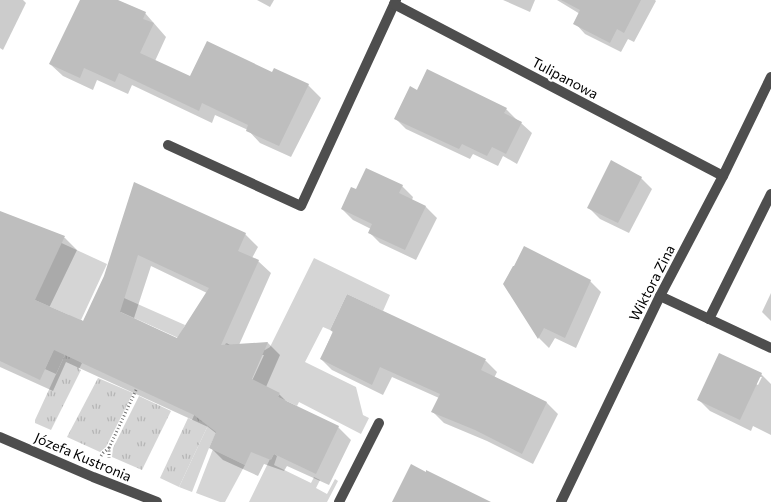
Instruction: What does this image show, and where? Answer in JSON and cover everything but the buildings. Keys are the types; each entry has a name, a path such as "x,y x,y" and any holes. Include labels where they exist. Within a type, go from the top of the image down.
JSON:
{"street":[{"path":"168,146 301,206 395,2"},
{"name":"Tulipanowa","path":"395,2 723,176"},
{"name":"Wiktora Zina","path":"561,502 660,296 723,176 771,77"},
{"path":"709,319 771,194"},
{"path":"660,296 771,348"},
{"path":"339,502 379,423"},
{"name":"Józefa Kustronia","path":"0,437 92,477 157,502"}],"path":[{"path":"109,456 109,448 137,388"},
{"path":"103,453 109,448"}],"green space":[{"path":"16,222 107,264 56,374 45,369 69,315 1,285"},
{"path":"314,258 390,295 383,311 347,294 330,330 323,327 305,362 356,387 363,415 369,418 361,434 299,402 297,406 278,397 280,393 222,420 192,492 179,487 241,355 265,350 270,347"},
{"path":"124,298 185,325 180,335 196,346 121,312 116,316"},
{"path":"81,320 83,321 79,361 82,363 79,369 81,370 51,430 35,423 35,420"},
{"path":"226,343 243,351 179,487 160,478 188,418 192,420"},
{"path":"98,378 133,393 106,447 100,452 67,437"},
{"path":"139,396 171,411 142,470 112,457 113,448"},
{"path":"213,449 245,465 225,502 196,493"},
{"path":"274,454 277,456 274,465 311,483 314,477 320,480 316,488 327,494 335,479 338,481 327,502 249,502"}]}
